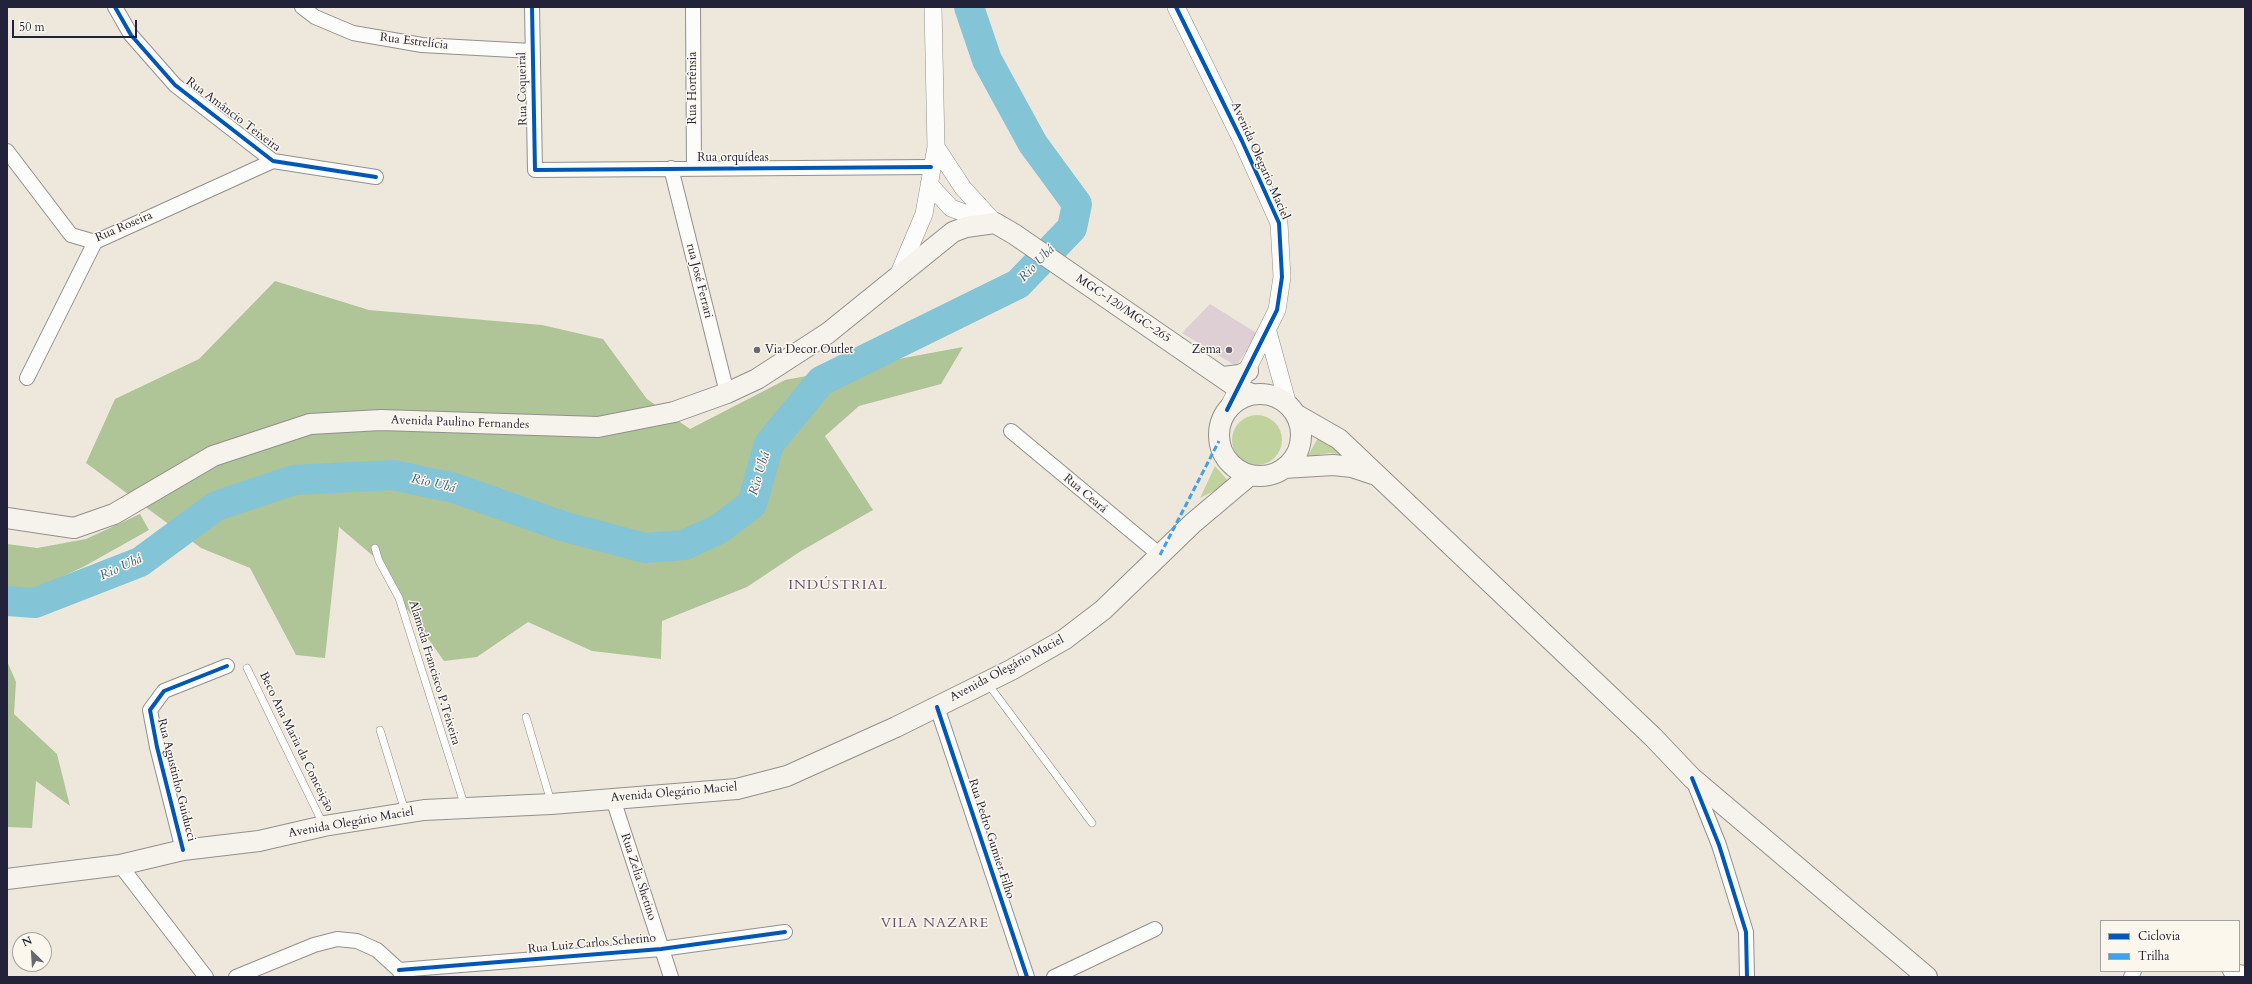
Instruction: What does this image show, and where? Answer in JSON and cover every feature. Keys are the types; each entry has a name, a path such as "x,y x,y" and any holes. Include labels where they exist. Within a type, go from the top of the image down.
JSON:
{"main road":[{"name":"MGC-120/MGC-265","path":"995,223 1014,234 1222,377"},
{"name":"Avenida Paulino Fernandes","path":"7,518 74,528 114,514 213,456 310,424 381,420 598,427 674,412 727,393 757,378 828,333 953,232 966,226 995,223"},
{"path":"1222,377 1240,376 1248,371"},
{"path":"1222,377 1238,399"},
{"path":"1238,399 1270,395 1339,439 1653,738 1692,778 1927,977"},
{"path":"1238,399 1220,427 1219,441 1224,455 1231,464 1240,471 1250,475 1268,475 1284,468 1333,465 1352,467 1380,477"},
{"path":"1284,468 1293,459 1300,448 1302,435 1293,410"},
{"name":"Avenida Olegário Maciel","path":"7,879 120,864 183,850 259,841 324,826 405,813 465,807 551,804 737,789 787,776 937,707 1065,639 1103,610 1193,523 1250,475"}],"street":[{"name":"Rua Amâncio Teixeira","path":"115,7 131,35 175,85 273,161 376,177"},
{"name":"Rua Estrelícia","path":"302,7 315,17 353,33 422,45 532,51"},
{"name":"Rua Coqueiral","path":"532,7 535,170"},
{"name":"Rua Hortênsia","path":"693,7 694,168"},
{"name":"Avenida Paulino Fernandes","path":"897,278 924,214 931,167 936,148 933,7"},
{"name":"Avenida Olegario Maciel","path":"1176,7 1242,141 1280,223 1282,277 1277,310 1268,332 1248,371 1238,399"},
{"path":"936,148 963,188 995,223"},
{"name":"Rua Roseira","path":"7,151 71,235 95,242 273,161"},
{"name":"Rua orquídeas","path":"535,170 931,167"},
{"name":"rua José Ferrari","path":"671,168 727,393"},
{"path":"929,184 951,208 995,223"},
{"path":"27,378 95,242"},
{"path":"1268,332 1293,410"},
{"name":"Rua Ceará","path":"1011,432 1160,555"},
{"name":"Rua Agustinho Guiducci","path":"183,850 157,747 150,710 164,691 228,666"},
{"name":"Rua Pedro Gumier Filho","path":"937,707 1027,977"},
{"path":"1692,778 1719,845 1746,932 1747,977"},
{"name":"Rua Zelia Shetino","path":"613,799 671,977"},
{"path":"120,864 206,977"},
{"path":"1054,977 1155,929"},
{"name":"Rua Luiz Carlos Schetino","path":"400,974 661,949 785,932"},
{"path":"236,977 314,945 337,939 357,941 377,950 400,974"}],"lane":[{"name":"Alameda Francisco P.Teixeira","path":"375,548 379,561 399,598 465,807"},
{"name":"Beco Ana Maria da Conceição","path":"247,668 324,826"},
{"path":"986,682 1092,823"},
{"path":"526,717 551,804"},
{"path":"380,730 405,813"}],"green space":[{"path":"275,281 369,310 542,325 603,339 647,399 690,429 785,380 963,347 941,384 859,406 825,436 873,510 801,551 747,587 662,621 661,659 592,651 528,622 477,657 444,661 399,598 379,561 339,527 325,658 296,655 250,568 201,548 86,463 115,399 199,359"},
{"path":"1257,415 1266,417 1277,426 1282,440 1280,449 1271,460 1257,465 1248,463 1237,454 1232,440 1234,431 1243,420"},
{"path":"1318,438 1348,455 1329,453 1307,457"},
{"path":"1215,466 1230,483 1200,498"},
{"path":"140,514 149,530 83,567 7,602 7,544 37,548 86,539"},
{"path":"7,661 16,682 14,714 57,754 70,806 36,781 32,828 7,827"}],"building":[{"name":"Zema","path":"1210,304 1258,334 1236,366 1182,333"}],"waterway":[{"name":"Rio Ubá","path":"7,601 35,603 140,562 216,506 294,480 393,475 454,488 562,526 645,548 684,545 719,529 752,504 769,444 821,381 1018,284 1072,228 1077,204 1033,144 987,60 969,7"}],"marked path":[{"path":"1160,555 1219,441"}],"cycle path":[{"path":"115,7 131,35 175,85 273,161 376,177"},
{"path":"532,7 535,170 931,167"},
{"path":"1176,7 1242,141 1279,223 1282,277 1277,310 1227,410"},
{"path":"183,850 157,747 150,710 164,691 227,666"},
{"path":"937,707 1027,977"},
{"path":"1692,778 1719,845 1746,932 1747,977"},
{"path":"399,970 661,949 785,932"}],"place":[{"name":"Via Decor Outlet","path":"757,350"},
{"name":"Zema","path":"1229,350"}],"district":[{"name":"INDÚSTRIAL","path":"838,586"},
{"name":"VILA NAZARE","path":"935,924"}]}
